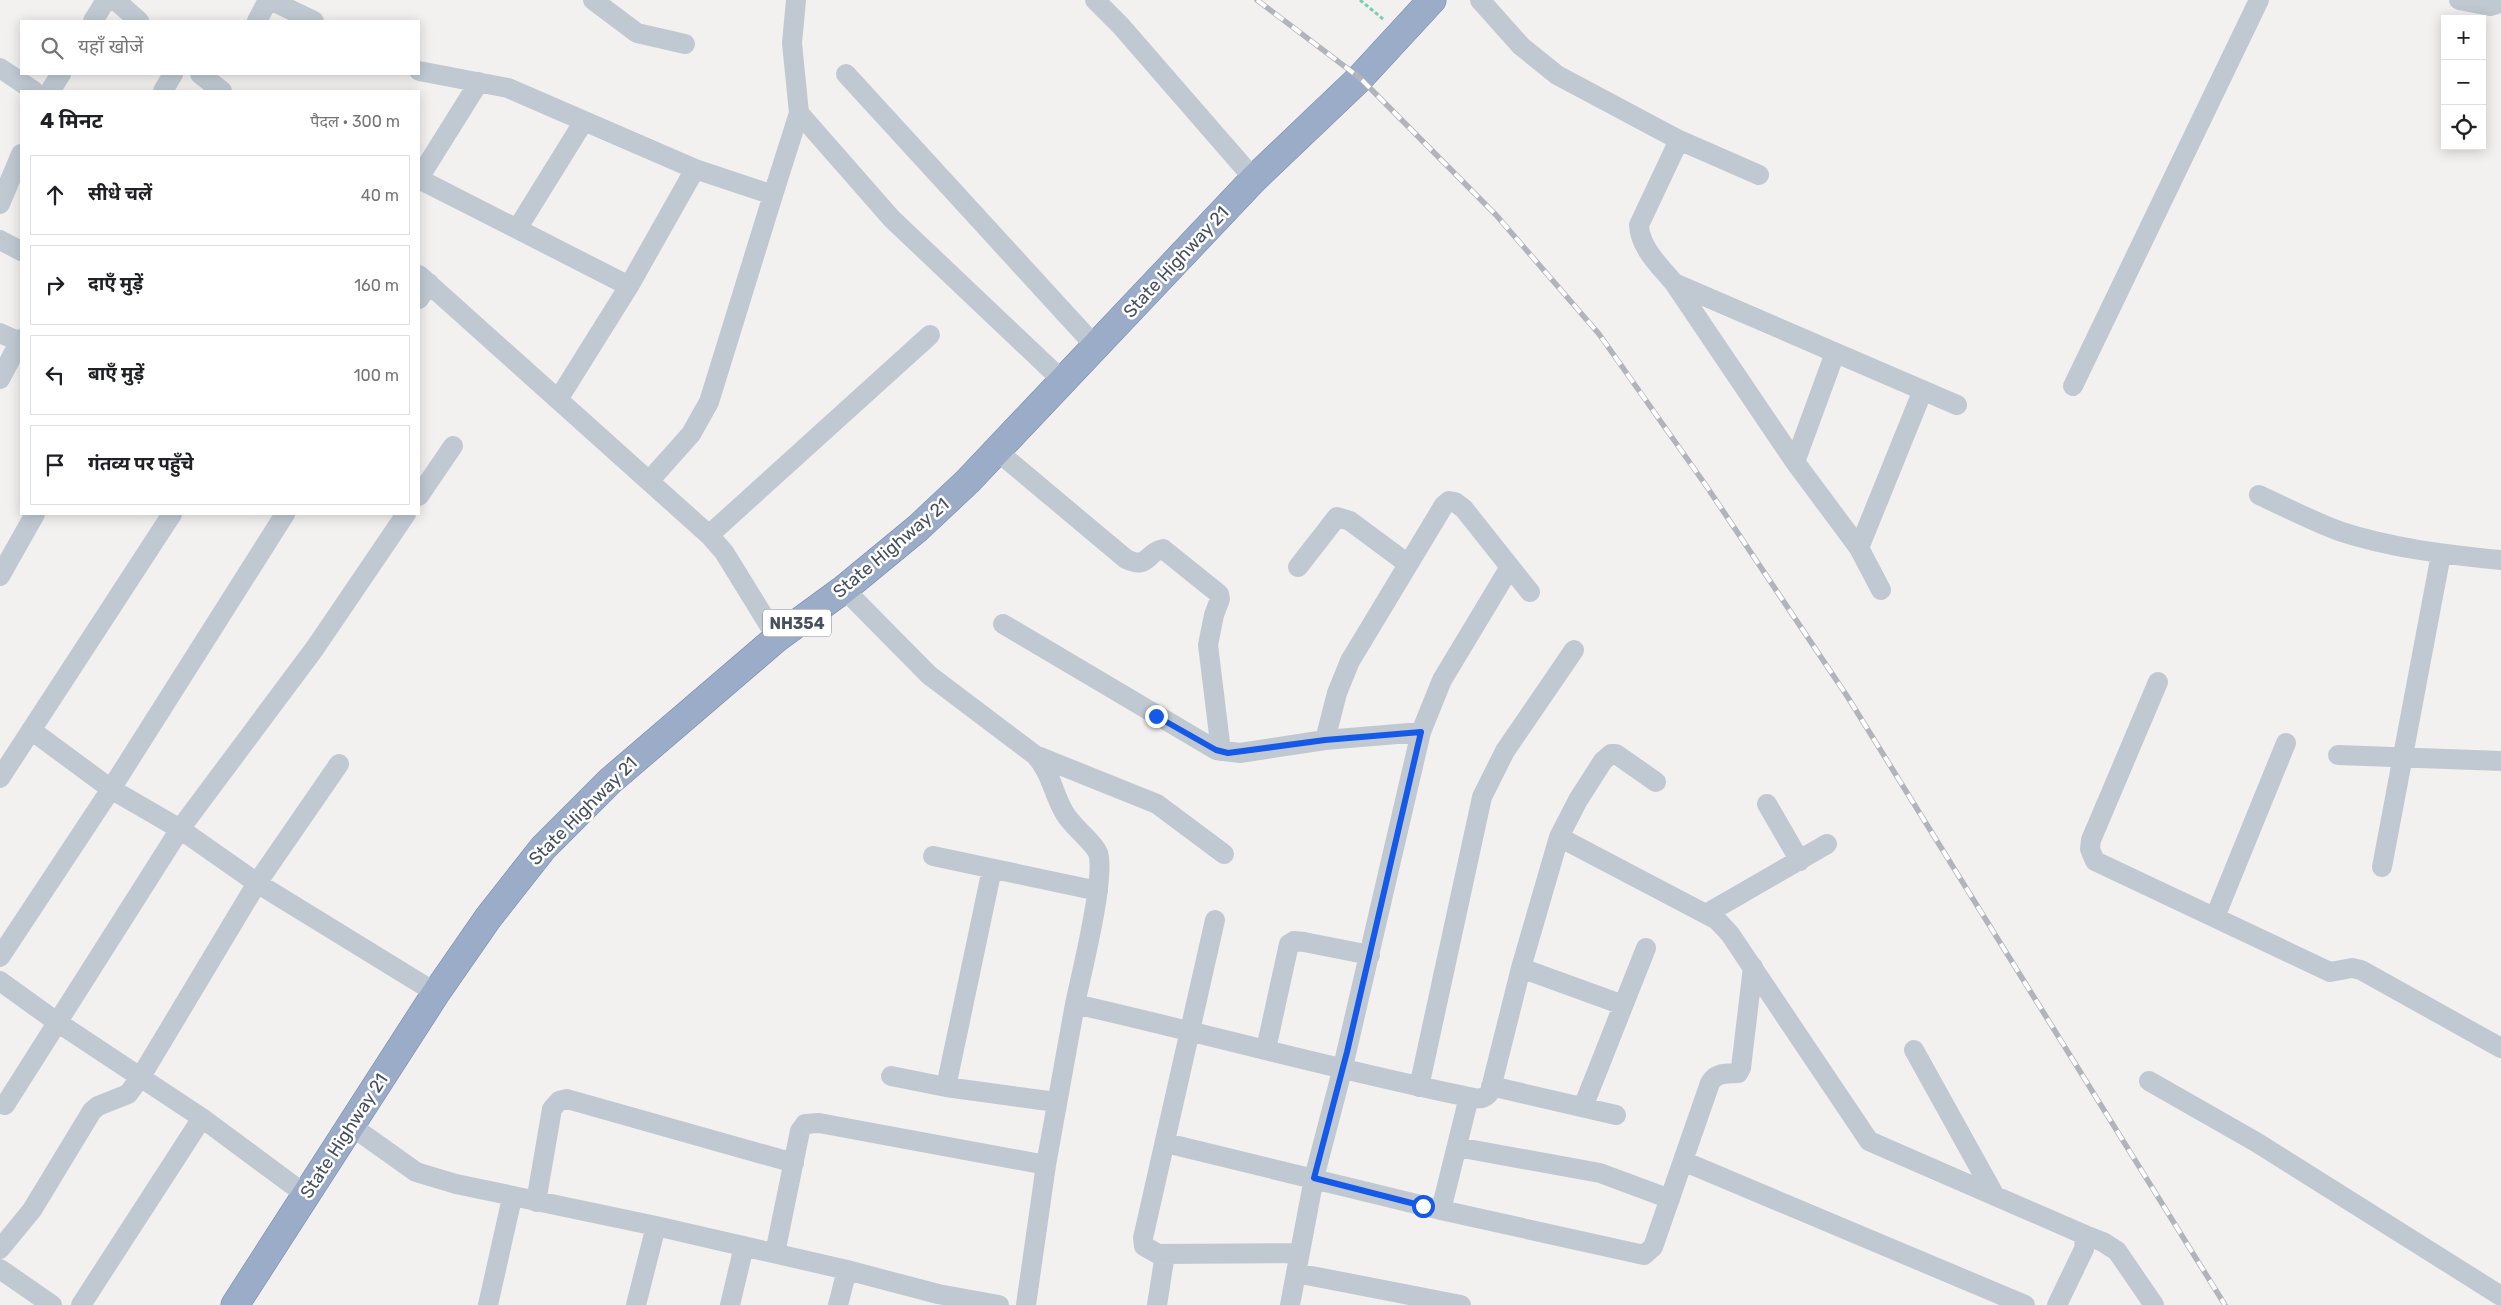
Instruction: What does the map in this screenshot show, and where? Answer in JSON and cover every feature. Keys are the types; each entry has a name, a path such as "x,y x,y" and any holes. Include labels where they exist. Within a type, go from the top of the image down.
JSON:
{"highway":[{"name":"State Highway 21","path":"235,1305 436,993 488,918 543,848 610,781 777,638 844,589 918,528 998,451 1254,179 1360,78 1432,0"}],"street":[{"path":"94,20 106,0"},
{"path":"115,0 138,20"},
{"path":"258,20 269,0 312,20"},
{"path":"593,0 637,33 685,44"},
{"path":"650,480 691,434 709,402 799,114 792,43 796,0"},
{"path":"1095,0 1254,179"},
{"path":"1480,0 1522,46 1557,75 1679,140 1759,175"},
{"path":"2073,386 2259,0"},
{"path":"2459,0 2490,6 2501,3"},
{"path":"0,68 33,90"},
{"path":"420,71 508,88 695,169 774,195"},
{"path":"846,74 1096,347"},
{"path":"51,90 60,75"},
{"path":"164,90 172,75"},
{"path":"201,75 221,90"},
{"path":"222,90 230,75"},
{"path":"420,177 479,82"},
{"path":"799,114 892,218 1064,382"},
{"path":"517,229 584,121"},
{"path":"1679,140 1639,225 1639,235 1643,244 1674,283 1795,462 1859,548 1881,590"},
{"path":"0,204 6,175 20,156"},
{"path":"559,398 629,286 695,169"},
{"path":"420,180 629,286"},
{"path":"0,240 20,250"},
{"path":"1674,283 1957,404"},
{"path":"422,286 559,398 709,534 724,552 777,638"},
{"path":"0,333 20,341 0,379"},
{"path":"709,534 930,335"},
{"path":"1795,462 1835,353"},
{"path":"1859,548 1924,390"},
{"path":"420,495 453,446"},
{"path":"998,451 1126,559 1141,563 1157,550 1163,549 1219,594 1220,599 1214,615 1208,644 1221,751"},
{"path":"2259,495 2339,531 2442,554 2501,560"},
{"path":"1325,740 1337,693 1347,668 1408,564 1449,501 1455,502 1464,509 1530,592"},
{"path":"0,576 34,515"},
{"path":"0,778 30,730 120,597 171,515"},
{"path":"0,957 111,789 284,515"},
{"path":"2,1107 180,828 315,648 405,515"},
{"path":"1298,567 1337,517 1350,521 1408,564"},
{"path":"2382,867 2442,554"},
{"path":"1290,1305 1314,1178 1370,955 1421,732 1442,680 1510,567"},
{"path":"844,589 929,675 1035,755 1156,804 1224,854"},
{"path":"1004,624 1141,707 1221,751 1240,753 1325,740 1421,732"},
{"path":"1419,1087 1482,797 1505,751 1574,650"},
{"path":"2158,682 2091,840 2090,849 2095,861 2330,972 2352,968 2362,970 2501,1048"},
{"path":"30,730 111,789 180,828 256,883 436,993"},
{"path":"2215,918 2286,743"},
{"path":"1075,1004 1266,1049 1342,1071 1469,1097 1486,1097 1492,1086 1521,968 1559,837 1578,800 1603,760 1611,754 1616,754 1656,782"},
{"path":"1026,1305 1056,1102 1098,891 1099,858 1097,851 1069,821 1045,768 1035,755"},
{"path":"2338,755 2501,761"},
{"path":"0,1249 32,1210 92,1111 98,1106 128,1094 140,1078 256,883 339,764"},
{"path":"1767,804 1800,861"},
{"path":"1559,837 1717,920 1753,967 1869,1141 2103,1242 2117,1251 2154,1305"},
{"path":"1706,914 1827,844"},
{"path":"933,856 1098,891"},
{"path":"946,1087 992,869"},
{"path":"1215,920 1166,1143 1142,1238 1144,1246 1150,1251 1165,1254 1299,1253"},
{"path":"1266,1049 1289,944 1294,941 1304,942 1370,955"},
{"path":"1583,1107 1646,948"},
{"path":"1166,1143 1441,1210 1644,1255 1653,1248 1713,1077 1738,1073 1741,1068 1753,967"},
{"path":"1521,968 1623,1005"},
{"path":"0,981 57,1022 202,1118 306,1195"},
{"path":"1914,1050 1995,1196"},
{"path":"891,1076 946,1087 1056,1102"},
{"path":"2149,1081 2256,1142 2501,1296"},
{"path":"1492,1086 1616,1115"},
{"path":"1441,1210 1469,1097"},
{"path":"536,1202 552,1109 559,1101 567,1099 794,1163"},
{"path":"81,1305 202,1118"},
{"path":"776,1253 800,1131 805,1124 811,1122 1046,1165"},
{"path":"350,1125 416,1172 512,1198 656,1226 847,1270 936,1299 999,1305"},
{"path":"1457,1148 1600,1173 1670,1199"},
{"path":"1682,1161 2025,1305"},
{"path":"488,1305 512,1198"},
{"path":"636,1305 656,1226"},
{"path":"2056,1305 2084,1249 2085,1235"},
{"path":"730,1305 744,1246"},
{"path":"1156,1305 1165,1254"},
{"path":"0,1269 52,1305"},
{"path":"838,1305 847,1270"},
{"path":"1296,1273 1460,1305"}],"path":[{"path":"1360,0 1400,34"}],"railway":[{"path":"1257,0 1360,78 1496,215 1599,334 1707,487 1847,696 2225,1305"}],"route":[{"path":"1156,716 1216,750 1228,753 1240,753 1325,740 1421,732 1347,1052 1314,1178 1423,1206"}]}
